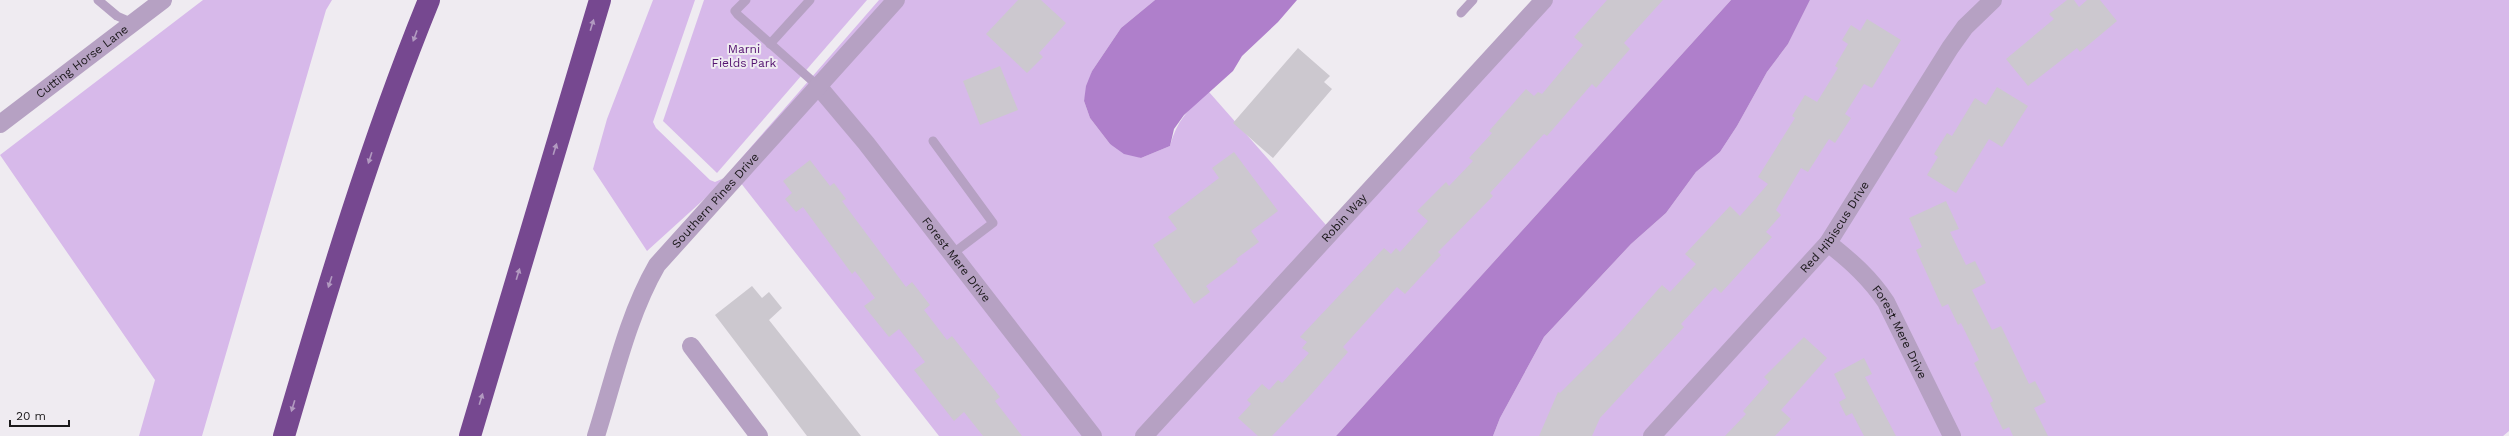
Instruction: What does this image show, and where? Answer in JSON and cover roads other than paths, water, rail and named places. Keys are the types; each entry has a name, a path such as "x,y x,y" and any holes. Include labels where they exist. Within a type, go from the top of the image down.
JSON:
{"highway":[{"path":"284,436 329,284 374,148 429,0"},
{"path":"470,436 600,0"}],"street":[{"name":"Cutting Horse Lane","path":"0,124 163,0"},
{"name":"Southern Pines Drive","path":"596,436 634,313 644,288 657,265 896,0"},
{"name":"Robin Way","path":"1144,436 1544,0"},
{"name":"Red Hibiscus Drive","path":"1652,436 1828,243 1950,48 1965,27 1993,0"},
{"name":"Forest Mere Drive","path":"818,86 866,143 1093,436"},
{"name":"Forest Mere Drive","path":"1828,243 1858,267 1873,283 1886,302 1952,436"},
{"path":"692,346 759,436"}],"lane":[{"path":"98,0 116,16 133,23"},
{"path":"746,0 735,11 818,86"},
{"path":"770,44 810,0"},
{"path":"1461,13 1473,0"},
{"path":"933,141 993,223 952,254"}],"park label":[{"name":"Marni Fields Park","path":"744,56"}]}
